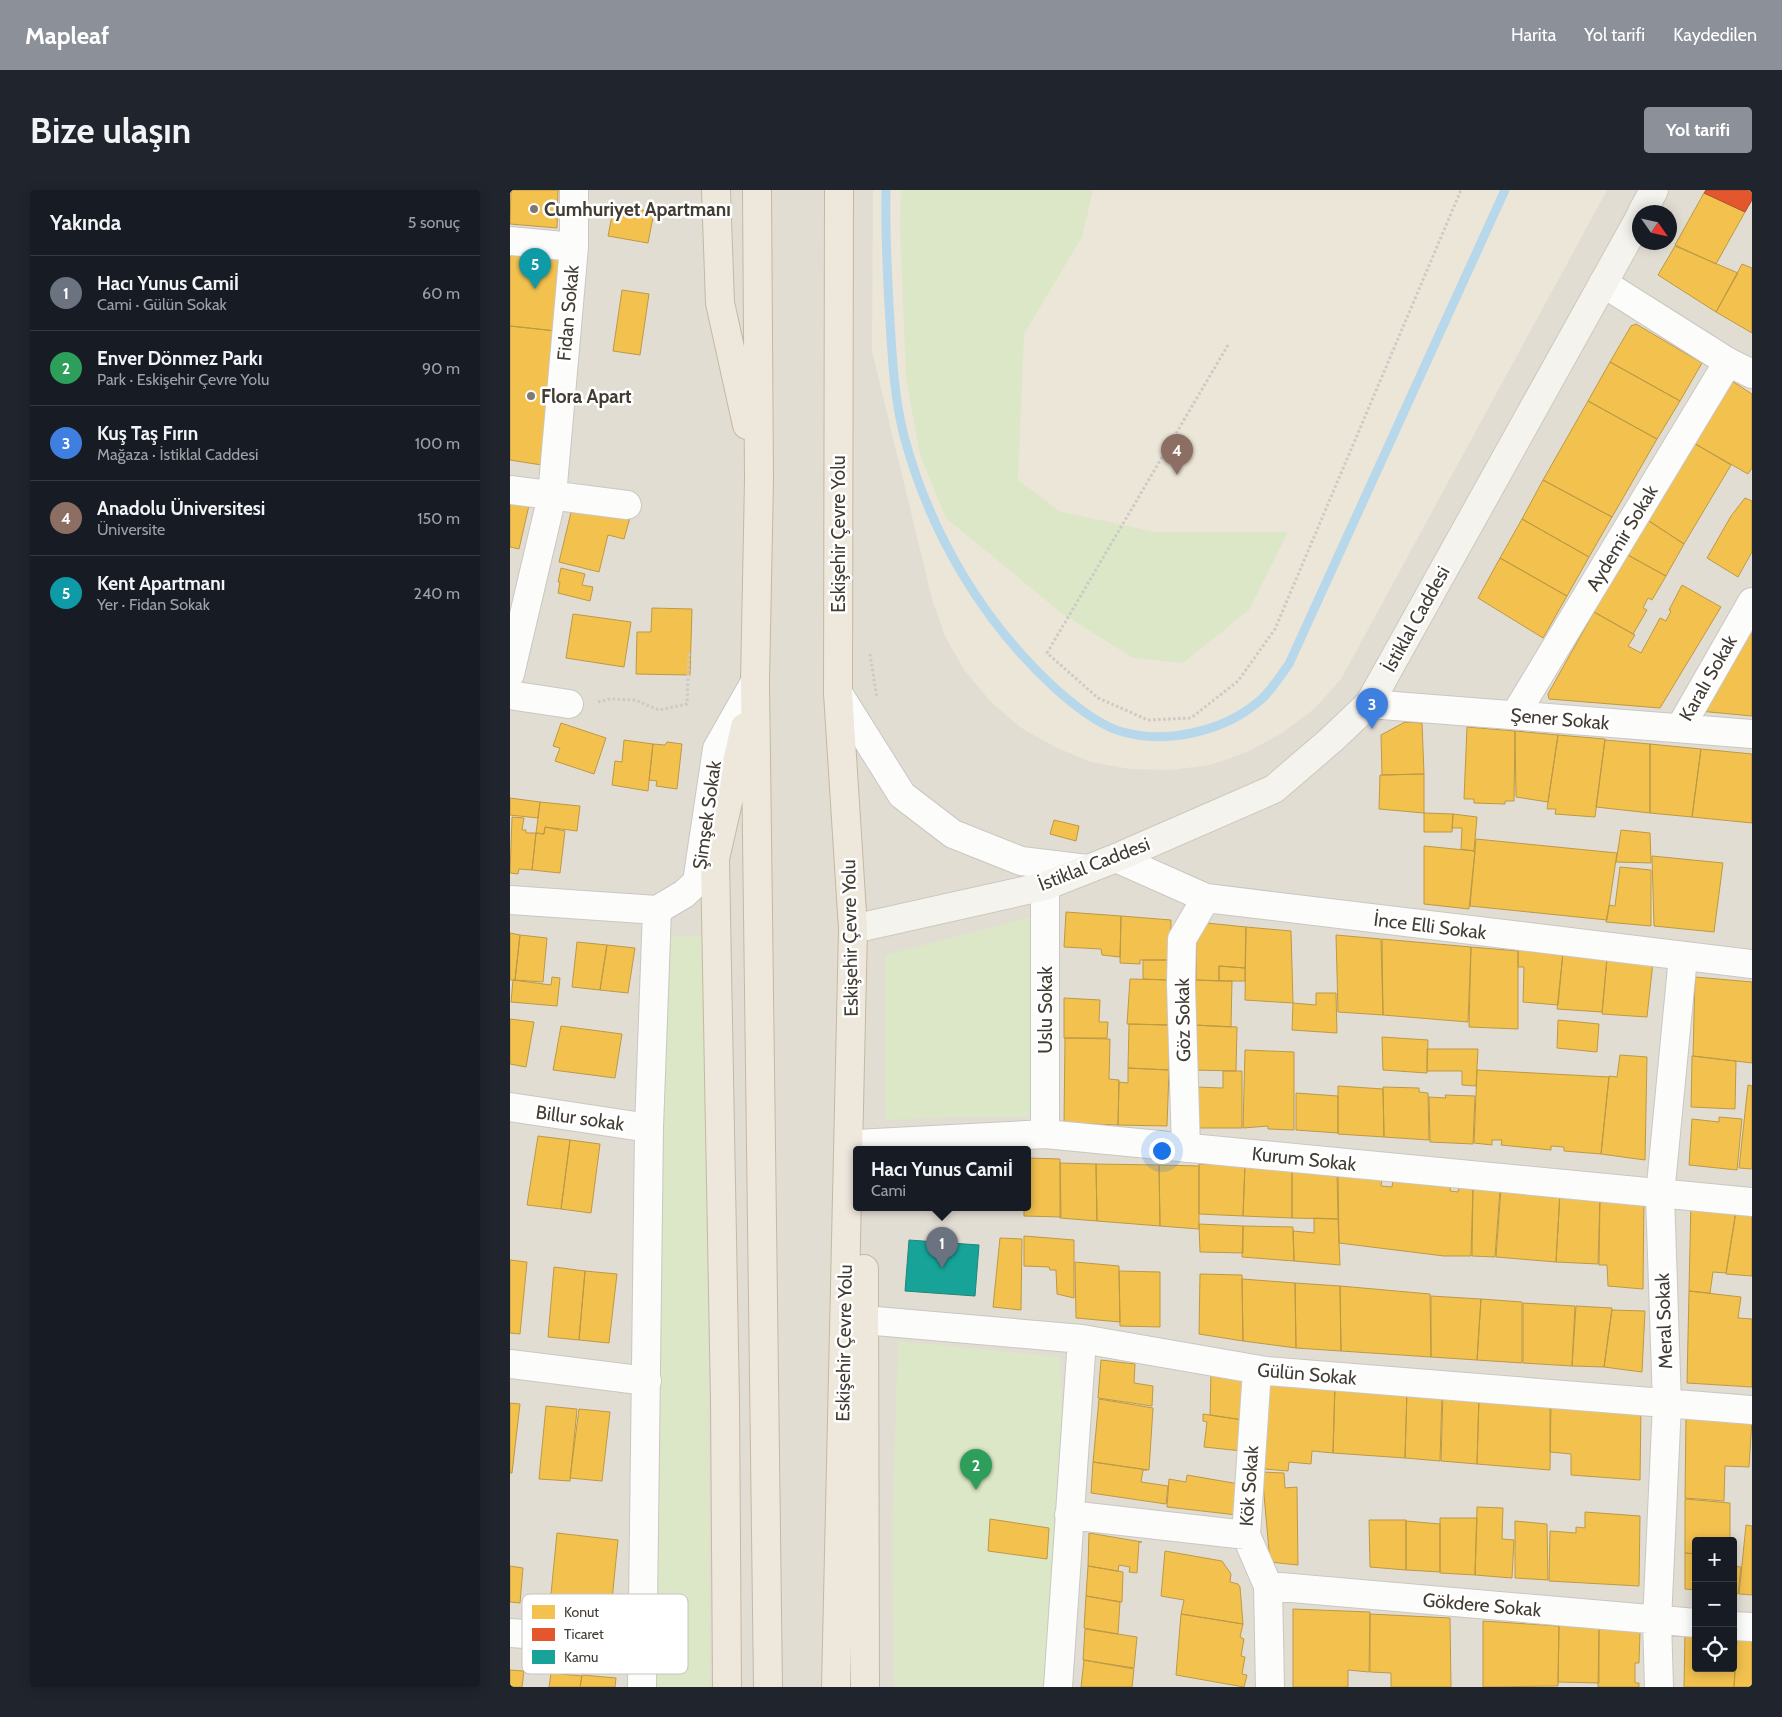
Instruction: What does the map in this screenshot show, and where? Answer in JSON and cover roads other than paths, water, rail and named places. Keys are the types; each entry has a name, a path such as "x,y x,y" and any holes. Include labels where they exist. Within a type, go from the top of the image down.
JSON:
{"highway":[{"path":"716,190 720,303 759,480"},
{"path":"757,190 759,480 755,682 768,1687"},
{"name":"Eskişehir Çevre Yolu","path":"836,1687 854,930 838,693 838,190"},
{"path":"727,1687 725,1400 716,859 755,682"},
{"path":"854,930 856,1146"},
{"path":"864,1211 865,1687"}],"main road":[{"path":"1646,205 1654,190"},
{"name":"İstiklal Caddesi","path":"854,930 1044,886 1116,858 1274,789 1331,740 1369,704 1632,232"}],"street":[{"name":"Fidan Sokak","path":"510,674 552,496 574,247 574,190"},
{"path":"510,241 574,247"},
{"path":"1604,283 1728,362 1752,374"},
{"name":"Aydemir Sokak","path":"1515,715 1728,362"},
{"path":"510,490 626,505"},
{"name":"Karalı Sokak","path":"1680,728 1752,602"},
{"name":"Şimşek Sokak","path":"657,910 684,894 698,882 717,748 755,682"},
{"path":"838,693 902,795 953,834 1022,861 1087,869"},
{"path":"510,695 569,704"},
{"name":"Şener Sokak","path":"1369,704 1752,734"},
{"name":"İnce Elli Sokak","path":"1116,858 1206,898 1752,964"},
{"name":"Uslu Sokak","path":"1044,886 1045,1134"},
{"name":"Göz Sokak","path":"1186,1148 1182,939 1206,898"},
{"path":"510,900 657,910 649,1128 643,1594"},
{"name":"Meral Sokak","path":"1659,1687 1657,1621 1667,1404 1660,1195 1683,957"},
{"name":"Billur sokak","path":"510,1107 649,1128"},
{"name":"Kurum Sokak","path":"871,1146 1045,1134 1660,1195 1752,1202"},
{"name":"Gülün Sokak","path":"864,1320 1082,1339 1256,1370 1752,1410"},
{"path":"1058,1687 1082,1339"},
{"path":"510,1364 647,1381"},
{"name":"Kök Sokak","path":"1256,1370 1246,1535 1268,1586 1270,1687"},
{"path":"1069,1515 1246,1535"},
{"name":"Gökdere Sokak","path":"1268,1586 1692,1623"},
{"path":"1737,1626 1752,1627"},
{"path":"642,1674 642,1687"}],"waterway":[{"path":"886,190 889,305 897,404 915,472 928,507 944,541 962,574 983,606 1030,664 1057,690 1080,709 1114,729 1131,734 1157,737 1183,735 1201,731 1235,718 1262,698 1289,664 1505,190"}],"place":[{"name":"Cumhuriyet Apartmanı","path":"534,209"},
{"name":"Kent Apartmanı","path":"535,289"},
{"name":"Flora Apart","path":"531,396"},
{"name":"Anadolu Üniversitesi","path":"1177,475"},
{"name":"Kuş Taş Fırın","path":"1372,729"},
{"name":"Hacı Yunus Camiİ","path":"942,1268"},
{"name":"Enver Dönmez Parkı","path":"976,1490"}]}
